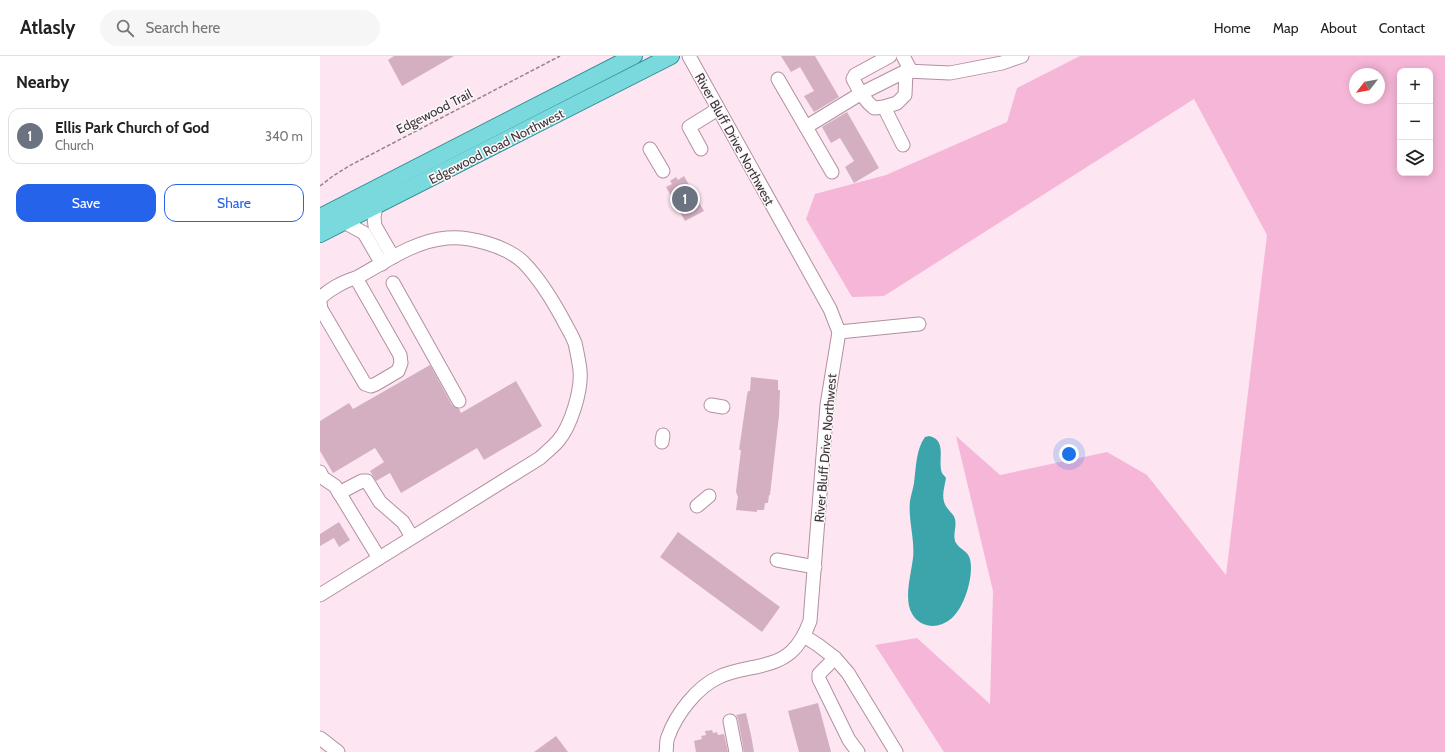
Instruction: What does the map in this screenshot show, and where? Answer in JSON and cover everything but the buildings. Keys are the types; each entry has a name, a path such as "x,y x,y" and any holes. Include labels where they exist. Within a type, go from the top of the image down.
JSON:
{"main road":[{"name":"Edgewood Road Northwest","path":"320,217 634,56"},
{"name":"Edgewood Road Northwest","path":"320,234 671,56"}],"street":[{"name":"River Bluff Drive Northwest","path":"666,752 668,738 677,719 703,687 719,677 772,663 783,658 792,651 804,636 810,620 827,405 839,332 830,309 689,56"},
{"path":"890,56 855,74 853,79 860,94 874,108 897,103 905,95 909,71 903,56"},
{"path":"806,127 860,94 909,71 950,72 1002,63 1022,56"},
{"path":"778,79 832,172"},
{"path":"884,107 903,145"},
{"path":"702,149 689,126 718,109"},
{"path":"650,148 663,171"},
{"path":"376,206 374,217 375,226 388,261"},
{"path":"344,222 364,233 388,261"},
{"path":"320,299 323,295 349,279 356,278 424,242 454,238 470,239 497,246 522,261 541,283 560,313 575,343 580,371 577,398 570,421 558,441 540,458 320,595"},
{"path":"320,303 321,309 365,384 371,386 398,371 401,363 400,355 356,278"},
{"path":"393,283 459,401"},
{"path":"839,332 919,324"},
{"path":"320,472 323,478 335,486 379,558"},
{"path":"339,493 362,480 368,481 380,502 403,522 412,537"},
{"path":"697,506 709,496"},
{"path":"778,560 815,567"},
{"path":"804,636 835,658 848,673 896,752"},
{"path":"835,658 820,674 820,679 849,740 858,752"},
{"path":"730,721 736,752"},
{"path":"320,738 338,752"}],"path":[{"name":"Edgewood Trail","path":"320,186 349,166 560,56"}],"shaded area":[{"path":"1080,56 1445,56 1445,752 944,752 875,645 917,638 990,704 993,591 956,436 1000,475 1107,452 1147,475 1226,575 1267,235 1194,99 884,296 852,297 806,219 815,194 886,175 1007,122 1017,88"}],"water":[{"path":"929,436 935,438 940,446 941,468 942,473 946,478 943,498 955,519 954,534 956,543 966,552 971,562 970,581 960,608 952,618 946,622 933,626 921,623 916,619 909,606 908,600 913,558 910,501 920,447 925,437"}],"place":[{"name":"Ellis Park Church of God","path":"685,199"}]}
